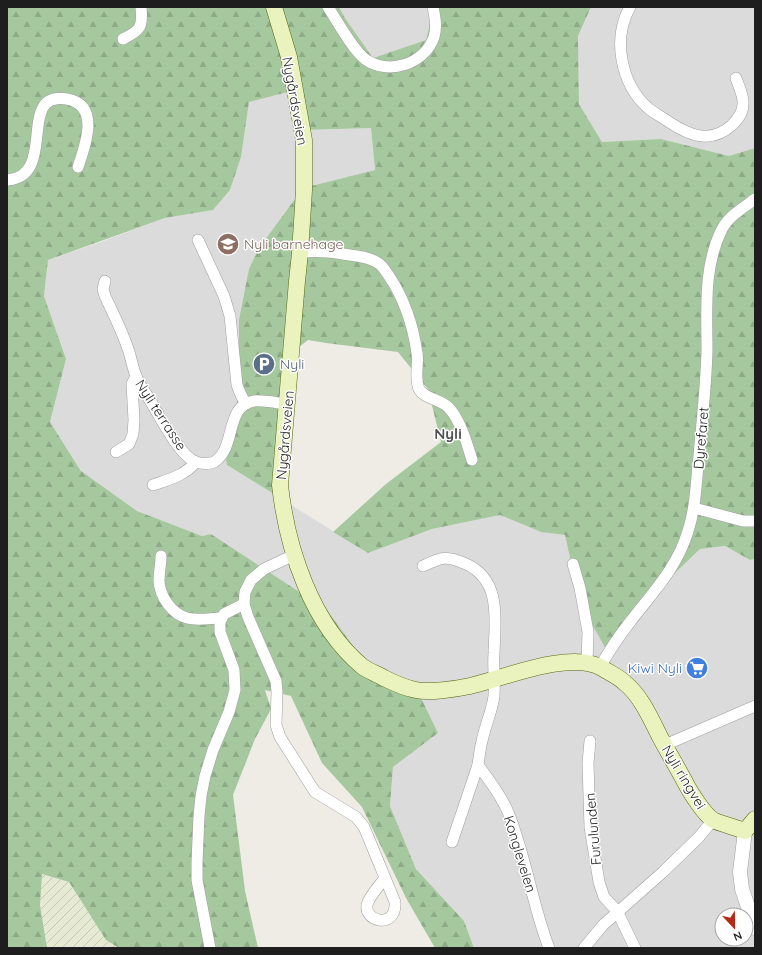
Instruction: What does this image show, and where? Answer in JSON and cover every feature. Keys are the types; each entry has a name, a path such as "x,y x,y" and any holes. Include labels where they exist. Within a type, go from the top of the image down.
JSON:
{"main road":[{"name":"Nygårdsveien","path":"274,7 289,56 304,140 304,190 300,253 280,485 294,555 305,587 317,610 343,647 364,668 392,682 415,690 426,691 468,686 501,677"},
{"name":"Nyli ringvei","path":"501,677 570,662 594,665 625,683 634,692 648,714 690,791 713,820"},
{"path":"713,820 750,825"}],"street":[{"path":"123,39 136,32 140,27 142,18 141,7"},
{"path":"328,7 365,59 374,65 398,68 406,65 420,55 434,38 436,22 433,7"},
{"path":"336,19 339,17 340,7"},
{"path":"630,7 625,15 621,33 621,56 625,74 642,101 659,115 680,129 694,135 712,136 725,131 738,120 743,108 744,103 736,78"},
{"path":"7,180 23,176 33,162 36,148 38,120 41,108 46,103 56,99 66,98 75,101 81,106 85,114 88,124 88,133 78,167"},
{"name":"Dyrefaret","path":"594,665 613,645 662,583 679,555 688,531 694,508 704,404 707,352 707,286 709,269 716,244 723,227 735,213 755,199"},
{"path":"198,240 224,296 230,316 237,385 241,396 246,404 255,401 287,404"},
{"path":"300,253 306,251 338,253 363,257 378,263 385,270 396,287 408,312 412,326 418,355 416,374 419,389 424,395 442,402 450,408 461,429 472,460"},
{"name":"Nyli terrasse","path":"105,280 105,296 129,350 136,376 172,437 184,453 196,462 206,464 214,462 221,455 227,445 236,415 240,408 246,404"},
{"path":"116,452 129,444 134,434 132,384 136,376"},
{"path":"153,485 189,471 196,462"},
{"path":"694,508 743,521 755,521"},
{"path":"294,555 264,568 251,580 245,592 244,604 248,617 276,682 276,724 280,737 315,792 356,817 364,827 385,878"},
{"path":"161,556 159,581 165,600 172,610 189,618 221,618"},
{"path":"423,566 444,558 453,558 472,567 484,576 489,585 494,601 495,626 501,677 482,742 478,765 452,842"},
{"path":"573,564 580,588 594,665"},
{"path":"210,948 197,880 201,796 213,750 229,712 235,690 234,670 220,632 221,618 224,614 244,604"},
{"path":"665,745 755,706"},
{"name":"Furulunden","path":"590,740 588,763 590,827 598,882 604,897 617,911 635,948"},
{"name":"Kongleveien","path":"478,765 496,791 507,811 518,842 549,948"},
{"name":"Nyli ringvei","path":"584,948 603,924 663,872 699,837 713,820"},
{"path":"750,825 740,872 742,889 755,928"}],"shaded area":[{"path":"339,7 434,7 426,40 373,58"},
{"path":"591,7 755,7 755,148 729,156 661,139 602,142 579,104 578,36"},
{"path":"288,92 302,130 371,128 375,170 303,188 259,248 239,390 226,460 227,465 368,553 432,529 500,515 541,532 565,535 580,603 650,597 700,549 725,546 750,560 755,559 755,948 474,948 464,921 416,869 390,806 393,767 438,733 362,658 327,610 211,534 202,536 137,511 82,472 50,422 66,359 44,296 48,260 165,218 213,210 230,190 241,157 249,102"}],"green space":[{"path":"7,7 339,7 373,58 426,40 434,7 591,7 578,36 579,104 602,142 661,139 729,156 755,148 755,559 750,560 725,546 700,549 650,597 607,651 580,603 565,535 541,532 500,515 432,529 368,553 333,532 386,484 441,442 428,389 398,352 308,340 294,351 282,499 227,465 226,460 239,390 239,320 249,269 259,248 303,188 375,170 371,128 302,130 288,92 249,102 241,157 230,190 213,210 165,218 48,260 44,296 66,359 50,422 81,471 137,511 202,536 211,534 327,610 362,658 418,692 438,733 393,767 390,806 416,869 464,921 474,948 435,948 406,898 362,807 322,763 291,696 265,690 271,709 255,739 233,795 245,891 258,948 119,948 106,940 69,882 42,874 40,905 47,948 7,948"},
{"path":"41,874 69,882 106,940 119,948 47,948 40,905"}],"place":[{"name":"Nyli barnehage","path":"228,244"},
{"name":"Nyli","path":"264,364"},
{"name":"Kiwi Nyli","path":"697,668"}],"district":[{"name":"Nyli","path":"448,434"}]}
